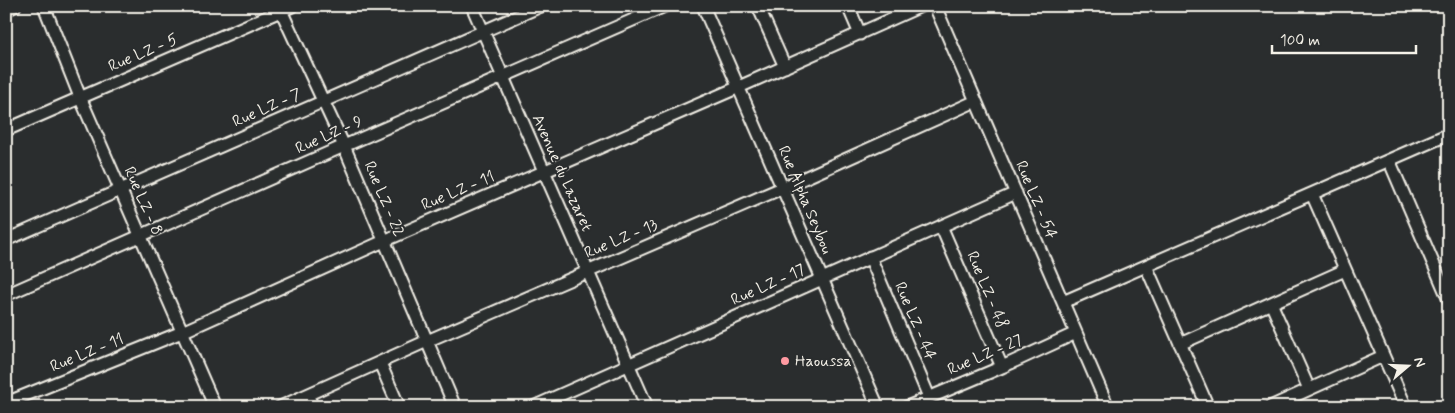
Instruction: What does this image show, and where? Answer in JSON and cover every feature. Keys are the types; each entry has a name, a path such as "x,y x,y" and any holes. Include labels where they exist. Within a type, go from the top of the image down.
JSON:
{"street":[{"path":"6,10 15,6"},
{"name":"Rue LZ - 8","path":"44,6 80,98 215,407"},
{"name":"Avenue du Lazaret","path":"472,6 647,407"},
{"name":"Rue LZ - 7","path":"6,240 541,6"},
{"name":"Rue LZ - 9","path":"6,295 665,6"},
{"name":"Rue Alpha Seybou","path":"703,6 878,407"},
{"path":"758,6 785,67"},
{"path":"848,6 860,34"},
{"name":"Rue LZ - 11","path":"6,403 182,332 384,241 921,6"},
{"name":"Rue LZ - 54","path":"935,6 1108,407"},
{"name":"Rue LZ - 5","path":"6,130 284,8"},
{"name":"Rue LZ - 22","path":"284,8 322,101 344,146 455,407"},
{"name":"Rue LZ - 13","path":"280,407 427,341 782,188 976,101"},
{"path":"1063,302 1449,134"},
{"path":"1389,160 1449,300"},
{"name":"Rue LZ - 17","path":"533,407 1016,193"},
{"path":"1312,194 1406,407"},
{"name":"Rue LZ - 48","path":"942,226 1002,367"},
{"name":"Rue LZ - 44","path":"870,257 929,397"},
{"path":"1146,266 1208,407"},
{"path":"1180,344 1345,270"},
{"path":"1271,303 1309,389"},
{"name":"Rue LZ - 27","path":"907,407 1076,333"},
{"path":"1270,407 1383,356"},
{"path":"380,363 399,407"},
{"path":"307,394 313,407"}],"place":[{"name":"Haoussa","path":"785,361"}]}
